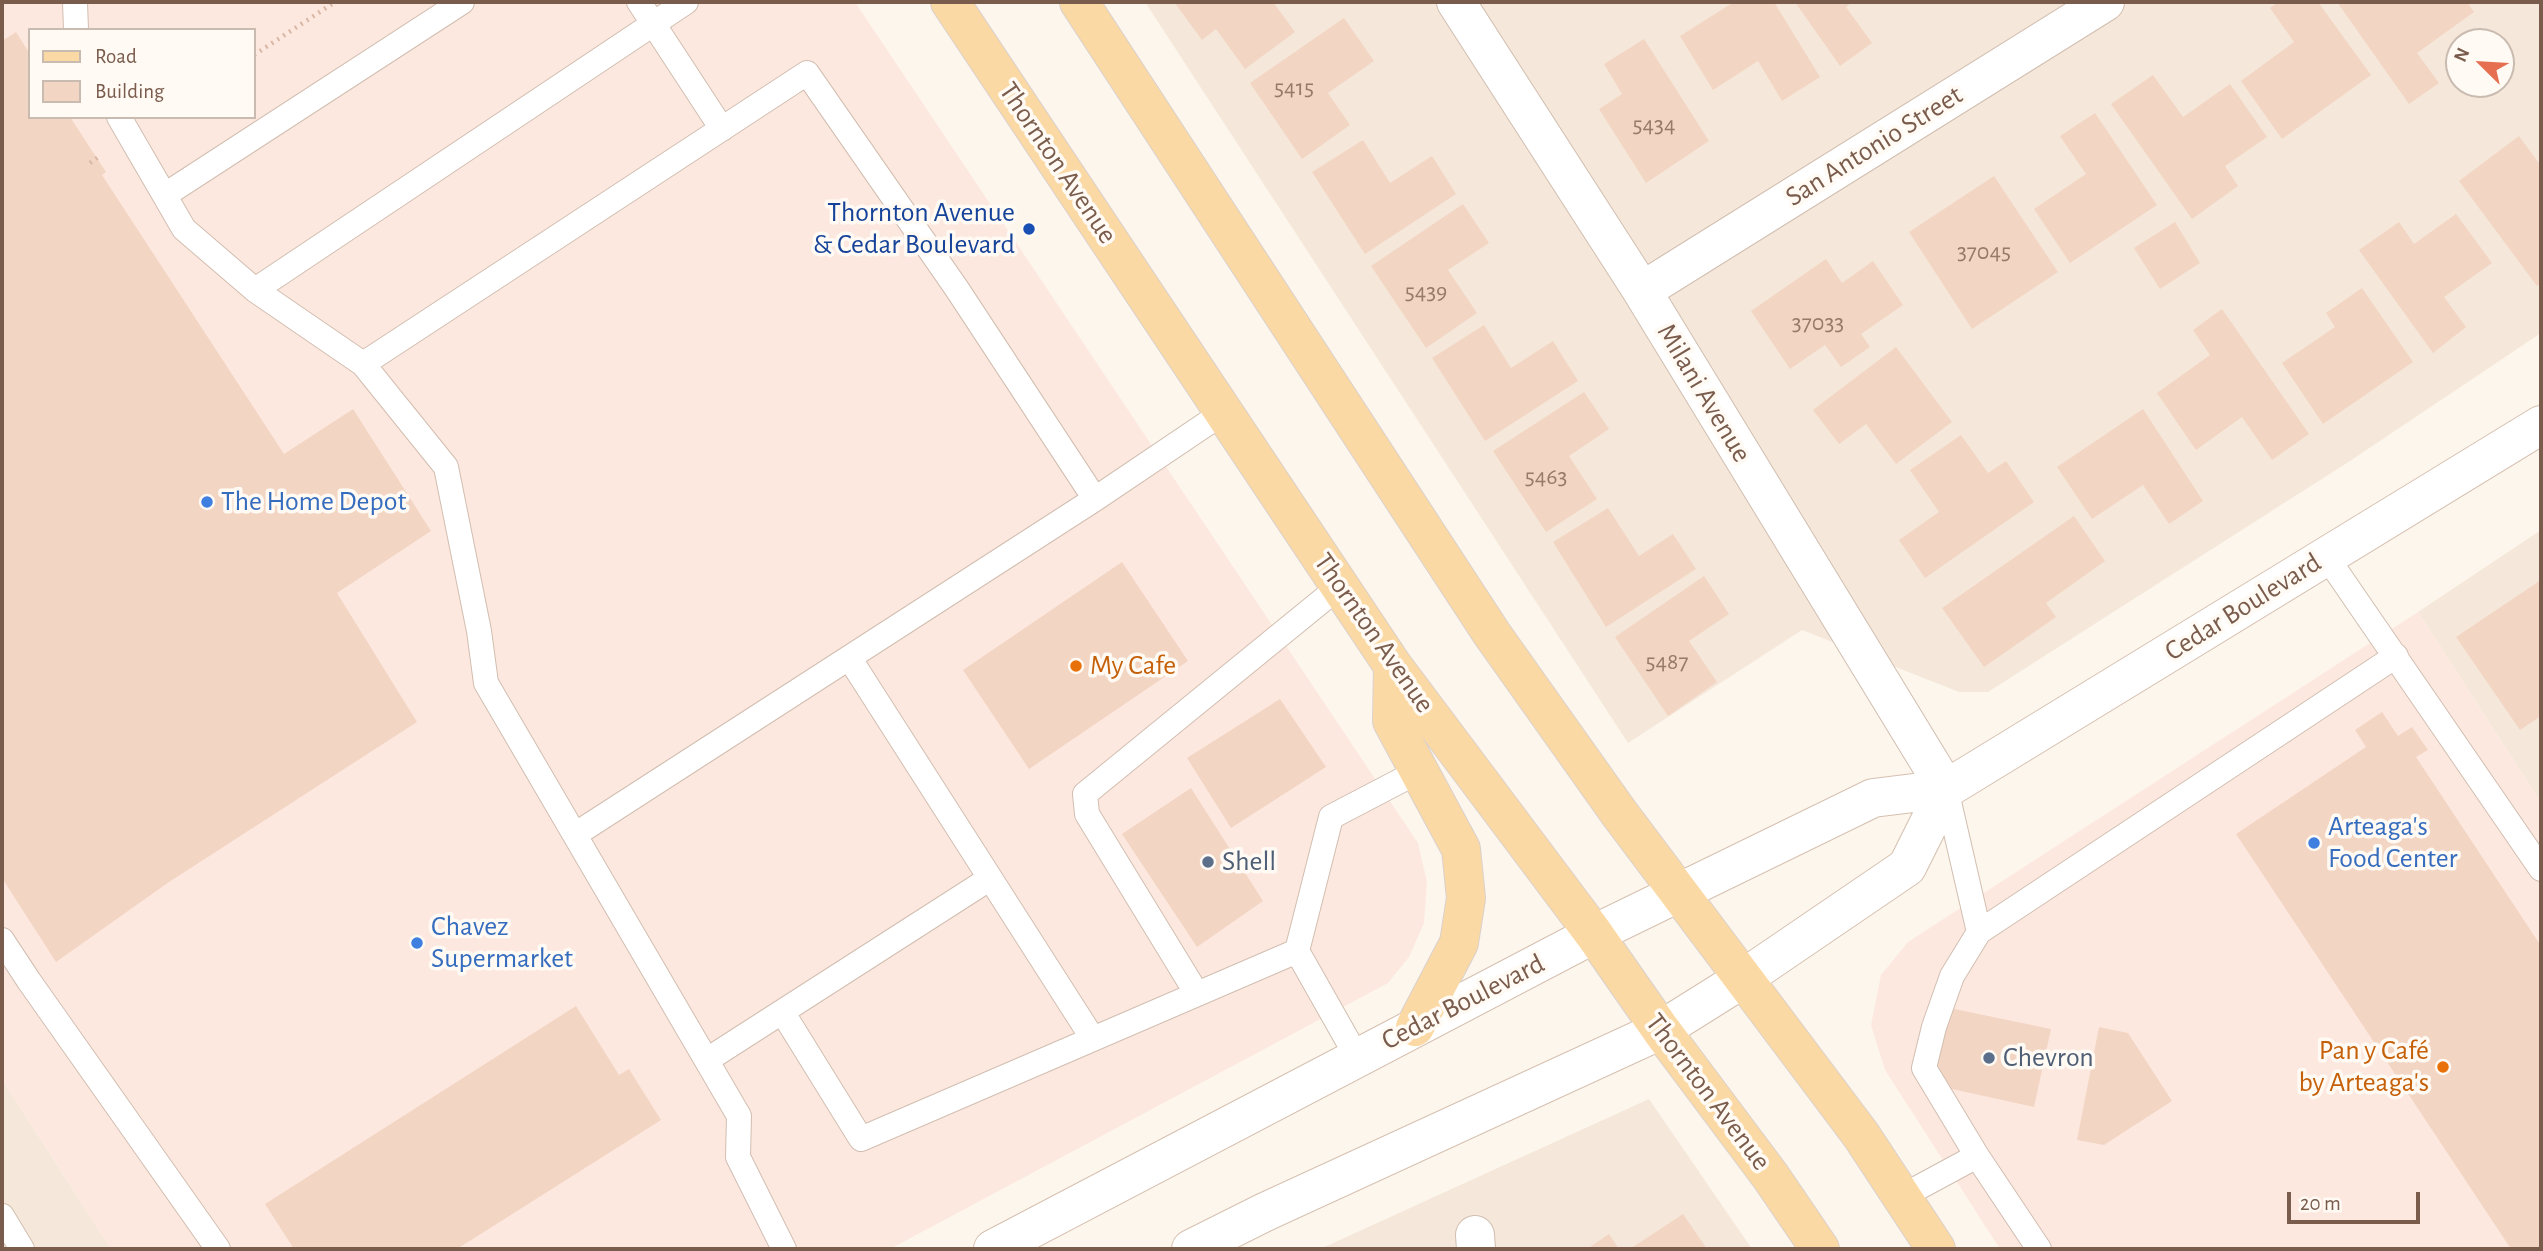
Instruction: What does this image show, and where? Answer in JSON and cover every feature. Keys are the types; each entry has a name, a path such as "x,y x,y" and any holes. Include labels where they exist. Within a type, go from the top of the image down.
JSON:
{"main road":[{"name":"Thornton Avenue","path":"950,2 1393,666 1594,934 1661,1030 1771,1177 1820,1249"},
{"path":"1079,2 1492,634 1619,813 1861,1135 1936,1249"},
{"name":"Milani Avenue","path":"1456,2 1642,291 1946,789"},
{"name":"San Antonio Street","path":"1642,291 2105,2"},
{"name":"Cedar Boulevard","path":"993,1249 1594,934 1873,798 1946,789 2541,425"},
{"path":"1393,666 1392,721 1461,849 1466,898 1459,943 1415,1027"},
{"path":"1191,1249 1265,1212 1661,1030 1744,978 1907,867 1946,789"}],"lane":[{"path":"75,2 76,28"},
{"path":"165,195 462,2"},
{"path":"639,2 722,129"},
{"path":"255,290 686,2"},
{"path":"363,364 807,73 957,289 1096,499"},
{"path":"120,119 184,229 255,290 363,364 446,467 479,631 486,683 739,1116 738,1157 785,1249"},
{"path":"576,834 1096,499 1224,412"},
{"path":"2326,556 2541,869"},
{"path":"1197,994 1087,814 1085,794 1340,586"},
{"path":"2039,1249 1977,1156 1924,1069 1934,1027 1952,976 1979,932 2396,656"},
{"path":"850,659 1093,1039"},
{"path":"1357,1057 1297,951 1331,817 1419,771"},
{"path":"1946,789 1979,932"},
{"path":"707,1060 989,879"},
{"path":"2,940 218,1249"},
{"path":"783,1013 862,1139 1297,951"},
{"path":"1901,1197 1977,1156"},
{"path":"2,1216 22,1249"}],"path":[{"path":"256,54 335,2"}],"shaded area":[{"path":"2,2 855,2 1418,843 1427,882 1424,923 1409,957 1388,983 890,1249 111,1249 2,1079"},
{"path":"1145,2 2541,2 2541,333 2350,461 1988,692 1959,692 1802,630 1628,743"},
{"path":"2541,530 2541,803 2418,612"},
{"path":"2418,612 2541,803 2541,1249 2000,1249 1885,1070 1871,1025 1881,975 1908,942"},
{"path":"2,1079 111,1249 2,1249"},
{"path":"1649,1099 1752,1249 1320,1249"}],"building":[{"path":"1174,2 1273,2 1295,32 1245,69 1216,29 1202,40"},
{"path":"1734,2 1774,2 1820,77 1782,101 1758,61 1713,90 1680,36"},
{"path":"1795,2 1853,2 1846,7 1872,43 1840,66"},
{"path":"2278,2 2318,2 2371,75 2282,139 2241,81 2294,42 2270,8"},
{"path":"2337,2 2467,2 2474,12 2452,28 2445,28 2445,33 2417,53 2439,83 2409,104"},
{"path":"1344,18 1374,61 1328,93 1350,125 1302,159 1250,83"},
{"name":"The Home Depot","path":"16,32 28,51 28,119 71,119 106,172 102,175 284,454 353,409 431,531 337,593 417,722 169,882 56,962 2,878 2,41"},
{"path":"1644,39 1709,141 1646,183 1599,109 1622,94 1604,64"},
{"path":"2153,75 2183,117 2230,84 2267,137 2225,166 2238,186 2192,219 2111,104"},
{"path":"2095,113 2157,205 2070,263 2034,209 2086,174 2060,136"},
{"path":"2519,136 2541,166 2541,283 2537,286 2459,181"},
{"path":"1363,140 1390,183 1432,156 1456,194 1365,254 1312,172"},
{"path":"1994,176 2058,272 1972,329 1909,232"},
{"path":"1463,204 1489,243 1448,270 1477,313 1426,348 1371,266"},
{"path":"2456,214 2492,263 2444,297 2466,327 2433,353 2359,250 2399,222 2414,244"},
{"path":"2175,222 2200,263 2160,289 2134,248"},
{"path":"1826,259 1842,283 1873,261 1903,305 1861,334 1870,347 1841,367 1825,345 1790,369 1751,311"},
{"path":"2362,288 2413,362 2323,424 2282,363 2335,327 2326,313"},
{"path":"2222,309 2309,434 2272,460 2242,417 2196,450 2157,393 2210,355 2193,330"},
{"path":"1484,325 1511,368 1553,341 1578,381 1485,441 1432,358"},
{"path":"1896,347 1952,422 1896,464 1866,424 1839,444 1813,410"},
{"path":"1584,392 1609,429 1569,456 1597,499 1546,532 1493,451"},
{"path":"2143,409 2203,501 2169,524 2143,485 2092,519 2057,467"},
{"path":"1961,435 1988,473 2006,461 2034,502 1925,578 1899,540 1939,512 1910,470"},
{"path":"1608,508 1639,556 1673,534 1696,569 1606,627 1553,542"},
{"path":"2074,516 2105,561 2046,603 2056,617 1984,667 1942,608"},
{"name":"My Cafe","path":"1122,562 1188,661 1029,769 963,670"},
{"path":"1704,576 1729,614 1689,641 1717,682 1668,716 1615,637"},
{"path":"2541,580 2541,716 2520,730 2456,637"},
{"path":"1280,699 1326,767 1231,828 1187,758"},
{"path":"2382,712 2398,736 2412,727 2428,750 2416,757 2541,946 2541,1249 2511,1249 2236,834 2366,747 2355,730"},
{"path":"1191,788 1263,901 1197,947 1122,834"},
{"path":"576,1006 619,1075 629,1069 661,1120 457,1249 294,1249 265,1204"},
{"path":"1945,1007 2051,1029 2034,1107 1929,1084"},
{"path":"2099,1027 2128,1033 2172,1101 2104,1145 2077,1140"},
{"path":"1683,1214 1707,1249 1630,1249"},
{"path":"1609,1234 1619,1249 1587,1249"}],"place":[{"name":"Thornton Avenue & Cedar Boulevard","path":"1029,229"},
{"name":"The Home Depot","path":"207,502"},
{"name":"My Cafe","path":"1076,666"},
{"name":"Arteaga's Food Center","path":"2314,843"},
{"name":"Shell","path":"1208,862"},
{"name":"Chavez Supermarket","path":"417,943"},
{"name":"Chevron","path":"1989,1058"},
{"name":"Pan y Café by Arteaga's","path":"2443,1067"}]}
